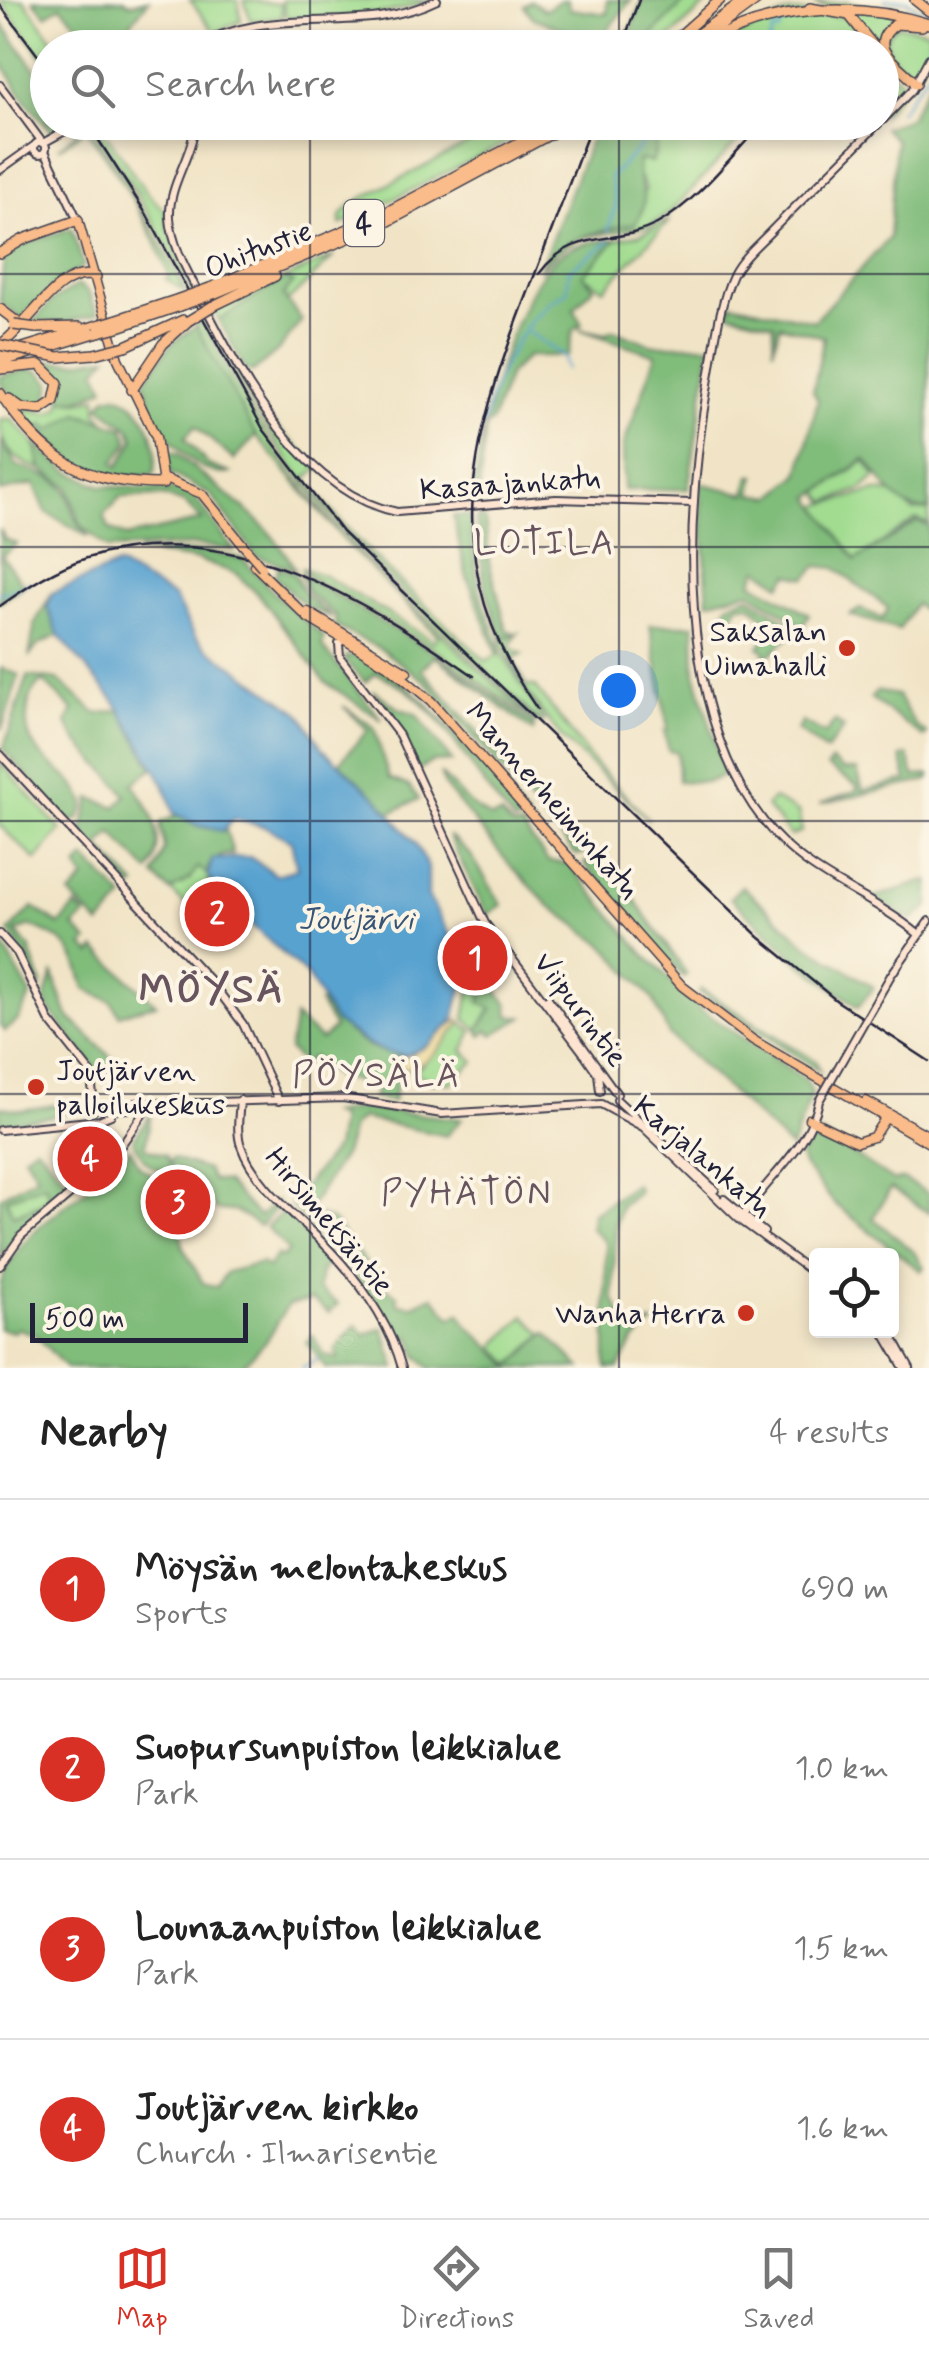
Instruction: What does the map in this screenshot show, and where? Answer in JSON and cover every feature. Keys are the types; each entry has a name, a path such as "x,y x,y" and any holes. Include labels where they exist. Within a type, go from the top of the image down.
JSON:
{"highway":[{"path":"686,30 720,0"},
{"path":"718,30 757,0"},
{"path":"736,30 782,10 832,0 885,6 929,26"},
{"path":"915,0 929,8"},
{"path":"923,0 929,8"},
{"path":"703,30 744,1"},
{"path":"782,10 816,7 845,13 865,30"},
{"path":"892,30 900,22 929,26"},
{"path":"899,68 917,80"},
{"path":"899,69 917,80"},
{"name":"Ohitustie","path":"213,298 524,140"},
{"name":"Ohitustie","path":"0,362 178,303 213,298 463,184 542,140"},
{"path":"0,254 15,243 78,220"},
{"path":"0,345 58,288 93,276"},
{"path":"132,390 163,344 213,298"},
{"path":"0,309 15,323"},
{"path":"0,320 36,328 97,328"},
{"path":"0,345 58,356 94,354 126,346 188,320"},
{"path":"0,362 40,364 53,373 58,387 51,404 34,411 0,393"},
{"path":"0,393 61,460 101,480 161,482"},
{"path":"0,414 14,412"}],"main road":[{"path":"78,220 132,390 153,428 161,456 161,482"},
{"name":"Mannerheiminkatu","path":"161,482 197,496 292,606 344,639 391,660 434,697 650,946 700,996 768,1044 929,1139"},
{"path":"812,1119 857,1142 874,1137 885,1116"}],"street":[{"path":"240,30 266,22 344,23 384,18 437,0"},
{"path":"899,103 929,58"},
{"path":"0,85 30,130"},
{"path":"36,140 78,220"},
{"path":"0,170 54,140"},
{"name":"Kasaajankatu","path":"192,140 170,206 177,248 262,408 341,486 376,507 397,512 556,500 692,503"},
{"path":"864,140 733,275 702,418 692,503 705,690 734,774 762,819 800,861 917,933"},
{"name":"Viipurintie","path":"344,639 345,664 396,730 479,912 593,1066 604,1105"},
{"path":"0,754 213,984 243,1024 277,1100"},
{"path":"741,1218 796,1148 891,974 929,921"},
{"path":"0,934 17,953 49,1020 91,1073 98,1113"},
{"name":"Viipurintie","path":"508,952 544,993 617,1097"},
{"path":"0,1130 150,1106 216,1102 365,1102 442,1114 604,1105 617,1097 610,1089 579,1106"},
{"name":"Karjalankatu","path":"617,1097 741,1218"},
{"name":"Hirsimetsäntie","path":"240,1102 240,1140 245,1155 288,1208 341,1262 374,1307 402,1368"},
{"name":"Karjalankatu","path":"604,1105 643,1126 741,1218 809,1268"},
{"path":"0,1266 21,1236 117,1153 137,1111"},
{"path":"890,1338 907,1368"}],"green space":[{"path":"0,0 24,0 46,30 30,30 30,41"},
{"path":"33,0 124,0 130,4 149,0 125,30 83,30 61,6 46,15"},
{"path":"190,0 238,0 241,21 213,30"},
{"path":"244,0 281,4 282,17 251,21"},
{"path":"282,0 430,0 377,15 323,18 286,17"},
{"path":"567,0 570,9 607,14 607,0 631,0 607,30 566,30 533,18 524,6 531,1 545,10"},
{"path":"642,0 686,0 657,30 631,30"},
{"path":"686,0 711,0 678,30 657,30"},
{"path":"847,2 902,14 892,30 866,30 853,15 814,4"},
{"path":"790,12 848,17 858,30 749,30"},
{"path":"0,21 30,62 30,106 27,103 0,60"},
{"path":"898,25 929,31 929,52 916,75 899,63 899,30 893,30"},
{"path":"929,83 929,509 900,501 865,459 811,497 856,560 918,521 929,527 929,615 915,604 899,630 850,615 861,609 883,619 888,608 835,568 817,566 806,578 789,574 781,585 758,569 752,582 809,614 803,626 749,591 708,602 700,483 746,494 750,476 755,476 752,494 772,497 799,474 818,400 813,391 824,337 780,325 773,350 774,324 729,312 731,303 814,321 889,238 895,140 899,140 899,122 909,118"},
{"path":"93,140 98,140 125,180 187,293 166,279 170,277 162,257 122,182"},
{"path":"102,140 110,140 146,191 166,211 168,228 194,290 191,291 137,192"},
{"path":"476,140 512,140 341,225 341,216 353,203"},
{"path":"590,140 657,140 652,162 639,160 644,204 635,224 570,243 539,271"},
{"path":"653,140 738,140 668,215 649,226 575,239 619,227 646,189 638,174 639,159 655,155"},
{"path":"670,220 604,289 582,275 617,239 641,234"},
{"path":"71,228 84,266 57,283 21,319 0,302 4,257 27,243"},
{"path":"617,239 583,275 594,287 574,309 582,324 573,330 568,356 528,356 509,374 491,423 486,426 478,501 473,501 481,442 500,366 529,296 546,269 564,252 583,244"},
{"path":"334,256 288,301 283,296 219,320 214,311"},
{"path":"285,278 294,282 283,296 302,320 279,350 253,372 245,369 219,320"},
{"path":"78,285 88,292 98,314 64,323 33,322 52,301"},
{"path":"206,313 260,410 319,469 306,479 326,504 392,574 486,661 501,652 544,721 541,723 396,584 315,496 255,408 203,315"},
{"path":"199,317 265,434 313,500 393,587 537,723 431,646 303,572 302,568 324,576 434,641 438,636 346,543 256,435 196,326"},
{"path":"196,326 256,435 234,460 195,426 185,438 208,465 230,473 208,470 185,455 153,413 144,382 171,344"},
{"path":"579,329 606,334 613,330 653,345 711,345 688,489 624,490 623,447 656,355"},
{"path":"108,356 97,370 105,388 78,400 62,400 60,377 46,361 77,362"},
{"path":"30,369 40,372 51,384 48,400 34,407 15,400 0,383 0,376"},
{"path":"117,395 144,417 153,439 154,474 119,477 88,469 61,452 38,427 45,424 50,430 78,413 124,428 129,442 114,462 118,467 134,440 130,429 99,406 107,397"},
{"path":"97,397 97,412 105,421 78,413 50,437 63,455 17,407 49,413 59,408 62,400 78,402"},
{"path":"0,419 11,419 35,444 41,469 10,452"},
{"path":"2,441 17,466 40,473 63,487 89,537 46,512 34,484 0,492"},
{"path":"35,444 68,471 101,486 178,490 195,498 234,550 197,545 108,549 81,525 68,487 41,469","holes":["163,496 185,503 202,520 127,537 109,529 104,515 121,497"]},
{"path":"166,451 178,454 256,519 295,569 256,556 211,495 170,473"},
{"path":"865,461 876,477 862,489 826,502 819,492"},
{"path":"875,491 893,493 913,511 929,509 929,524 916,519 856,560 816,506"},
{"path":"469,515 479,589 501,652 498,655 466,574 453,516"},
{"path":"476,518 485,518 489,562 507,630 515,633 502,639 485,587"},
{"path":"0,529 5,540 17,544 2,556 24,586 0,602"},
{"path":"138,552 206,552 243,559 278,597 324,637 322,646 382,720 325,682 260,596 235,573 198,560"},
{"path":"278,567 294,573 304,594 332,618 308,608 275,577"},
{"path":"301,575 435,653 534,725 533,731 435,656 421,669 587,853 576,855 425,681 382,650 335,626 336,616 307,592"},
{"path":"52,593 47,607 59,635 38,645 29,657 35,623"},
{"path":"749,596 798,629 764,660 765,652 759,647 773,626 751,605 739,605 726,627 721,623 728,604"},
{"path":"650,625 694,625 695,673 725,775 708,782 678,781 677,752 669,751 664,730 668,729"},
{"path":"518,633 509,647 523,654 512,658 527,686 535,686 590,758 649,820 560,736 525,689 501,642"},
{"path":"357,655 408,686 528,817 515,823 420,701 376,673 365,682 346,662 345,657"},
{"path":"0,668 19,675 2,730"},
{"path":"28,676 58,680 97,714 120,710 153,768 133,784 156,826 157,849 149,872 112,833 99,846 136,885 132,888 82,832 91,798 116,807 126,796 72,733 67,723 73,710 43,681 29,701 28,730 39,752 83,798 78,820 67,821 3,749"},
{"path":"373,690 398,708 416,714 452,761 432,762 416,771 399,730"},
{"path":"877,691 897,695 916,726 927,734 923,737 871,698"},
{"path":"343,706 374,727 389,778 409,786 419,799 390,813 339,763 368,730"},
{"path":"835,721 844,728 826,751 797,730 802,722 825,734"},
{"path":"908,755 914,776 929,775 929,780 820,804 856,791 857,786 827,767 832,761 843,770 857,770 863,791 907,780 901,757"},
{"path":"0,762 61,830 36,860 0,826"},
{"path":"440,773 471,805 491,818 501,815 513,827 522,827 548,861 569,864 644,954 701,1010 806,1080 812,1093 791,1148 669,1035 653,999 605,946 549,905 509,864 445,786"},
{"path":"774,799 798,812 802,831 791,836 766,806"},
{"path":"177,815 199,826 226,829 233,854 222,855 208,867 208,875 198,867 190,879 170,891 154,876 165,848 160,823"},
{"path":"448,835 471,855 502,905 487,915"},
{"path":"85,858 124,898 100,925 70,895 85,878 77,867"},
{"path":"592,860 624,884 687,974 683,977 584,863"},
{"path":"198,866 208,875 210,893 226,910 210,928 171,891"},
{"path":"929,880 929,907 912,920 872,898"},
{"path":"742,886 807,945 874,987 858,1007 800,963 730,898"},
{"path":"76,906 86,915 74,927 88,941 83,946 92,954 96,949 156,1004 119,1015 111,1001 85,989 68,948 30,926 16,932 29,947 42,984 40,989 25,955 9,932 33,907 59,925"},
{"path":"0,940 31,995 18,1020 5,1031 0,1026"},
{"path":"476,943 489,982 508,1004 509,1016 523,1017 493,1035 488,1030 482,1036 478,1030 492,1009 480,1002 483,995 471,984 478,975 467,948"},
{"path":"53,974 68,1016 118,1064 132,1072 101,1076 49,1009 45,998"},
{"path":"471,984 483,996 481,1002 492,1008 478,1030 465,1019"},
{"path":"701,989 816,1061 820,1071 699,992"},
{"path":"322,1001 358,1039 382,1051 407,1055 396,1058 399,1066 393,1101 373,1098 377,1087 336,1076 312,1057 304,1064 289,1050 295,1017 321,1040 334,1028 319,1003"},
{"path":"461,1023 473,1031 463,1051 475,1061 449,1084 437,1078 434,1083 415,1072"},
{"path":"69,1103 63,1115 0,1124 0,1107 22,1110"},
{"path":"361,1108 462,1119 446,1136 361,1118 352,1127 344,1154 307,1212 332,1220 373,1272 374,1280 397,1295 398,1304 411,1306 433,1296 451,1318 460,1313 468,1326 511,1366 546,1333 581,1368 430,1368 418,1357 411,1337 398,1341 389,1320 344,1261 291,1206 292,1187 300,1192 335,1148 340,1119 331,1114"},
{"path":"151,1113 145,1148 166,1155 170,1164 172,1158 207,1170 212,1180 226,1182 259,1217 276,1201 278,1206 260,1226 235,1211 217,1210 145,1161 133,1140"},
{"path":"822,1134 894,1181 903,1179 929,1194 929,1213 891,1188 873,1218 913,1251 924,1267 921,1271 899,1254 899,1248 891,1248 835,1204 803,1165 800,1157 814,1136"},
{"path":"36,1146 72,1186 41,1212 40,1204 51,1199 44,1184 6,1199 13,1215 38,1205 40,1212 0,1256 0,1197 37,1176 24,1155"},
{"path":"130,1148 140,1167 188,1194 173,1191 161,1212 180,1227 183,1247 203,1283 217,1287 226,1272 261,1263 268,1268 277,1255 282,1258 288,1250 266,1227 284,1211 331,1259 321,1272 318,1289 338,1304 329,1313 312,1300 288,1305 267,1340 240,1368 66,1368 36,1335 17,1328 15,1332 0,1329 1,1283 10,1262 40,1226 115,1165"},
{"path":"44,1183 51,1200 13,1216 6,1199"},
{"path":"635,1184 639,1191 621,1205 616,1223 613,1298 626,1324 653,1324 633,1342 619,1368 606,1368 606,1243 591,1228 592,1214"},
{"path":"525,1316 543,1334 512,1365 494,1346"},
{"path":"356,1325 365,1335 383,1328 396,1368 326,1368 307,1342 313,1335 324,1355 338,1359 336,1348"}],"sand":[{"path":"457,1020 461,1023 423,1063 404,1070 395,1062 427,1046"}],"water":[{"name":"Joutjärvi","path":"118,565 174,597 195,636 207,648 300,713 323,749 377,798 416,844 428,867 428,896 463,959 463,985 453,1022 427,1046 407,1055 387,1053 334,1021 307,975 218,895 208,875 212,859 250,857 276,875 297,869 291,841 266,827 233,819 223,831 199,826 174,813 164,784 116,703 59,636 47,607 52,593"}],"waterway":[{"path":"885,0 903,0"},
{"path":"906,0 929,16"},
{"path":"863,5 886,10"},
{"path":"779,30 782,24 812,16"},
{"path":"926,55 929,43"},
{"path":"899,112 929,71"},
{"path":"608,230 616,205 610,177 642,140"},
{"path":"483,426 503,367 524,330 551,301 567,292 569,270 610,241"},
{"path":"528,332 564,356 567,369"},
{"path":"0,594 31,582"},
{"path":"302,1368 318,1359"}],"railway":[{"path":"628,30 639,0"},
{"path":"0,5 30,45"},
{"path":"99,140 147,215 263,429 342,532 759,937 837,1001 929,1061"},
{"path":"537,709 505,656 485,605 474,554 472,505 478,455 506,350 585,140"},
{"path":"539,274 566,249 641,231 672,215 747,140"},
{"path":"0,606 31,585 87,558 140,548 191,547 242,556 340,593 474,676"}],"place":[{"name":"Saksalan Uimahalli","path":"847,648"},
{"name":"Suopursunpuiston leikkialue","path":"217,914"},
{"name":"Möysän melontakeskus","path":"475,958"},
{"name":"Joutjärven palloilukeskus","path":"36,1087"},
{"name":"Joutjärven kirkko","path":"90,1159"},
{"name":"Lounaanpuiston leikkialue","path":"178,1202"},
{"name":"Wanha Herra","path":"746,1313"}],"district":[{"name":"LOTILA","path":"545,542"},
{"name":"MÖYSÄ","path":"212,988"},
{"name":"PÖYSÄLÄ","path":"377,1074"},
{"name":"PYHÄTÖN","path":"467,1192"}]}
